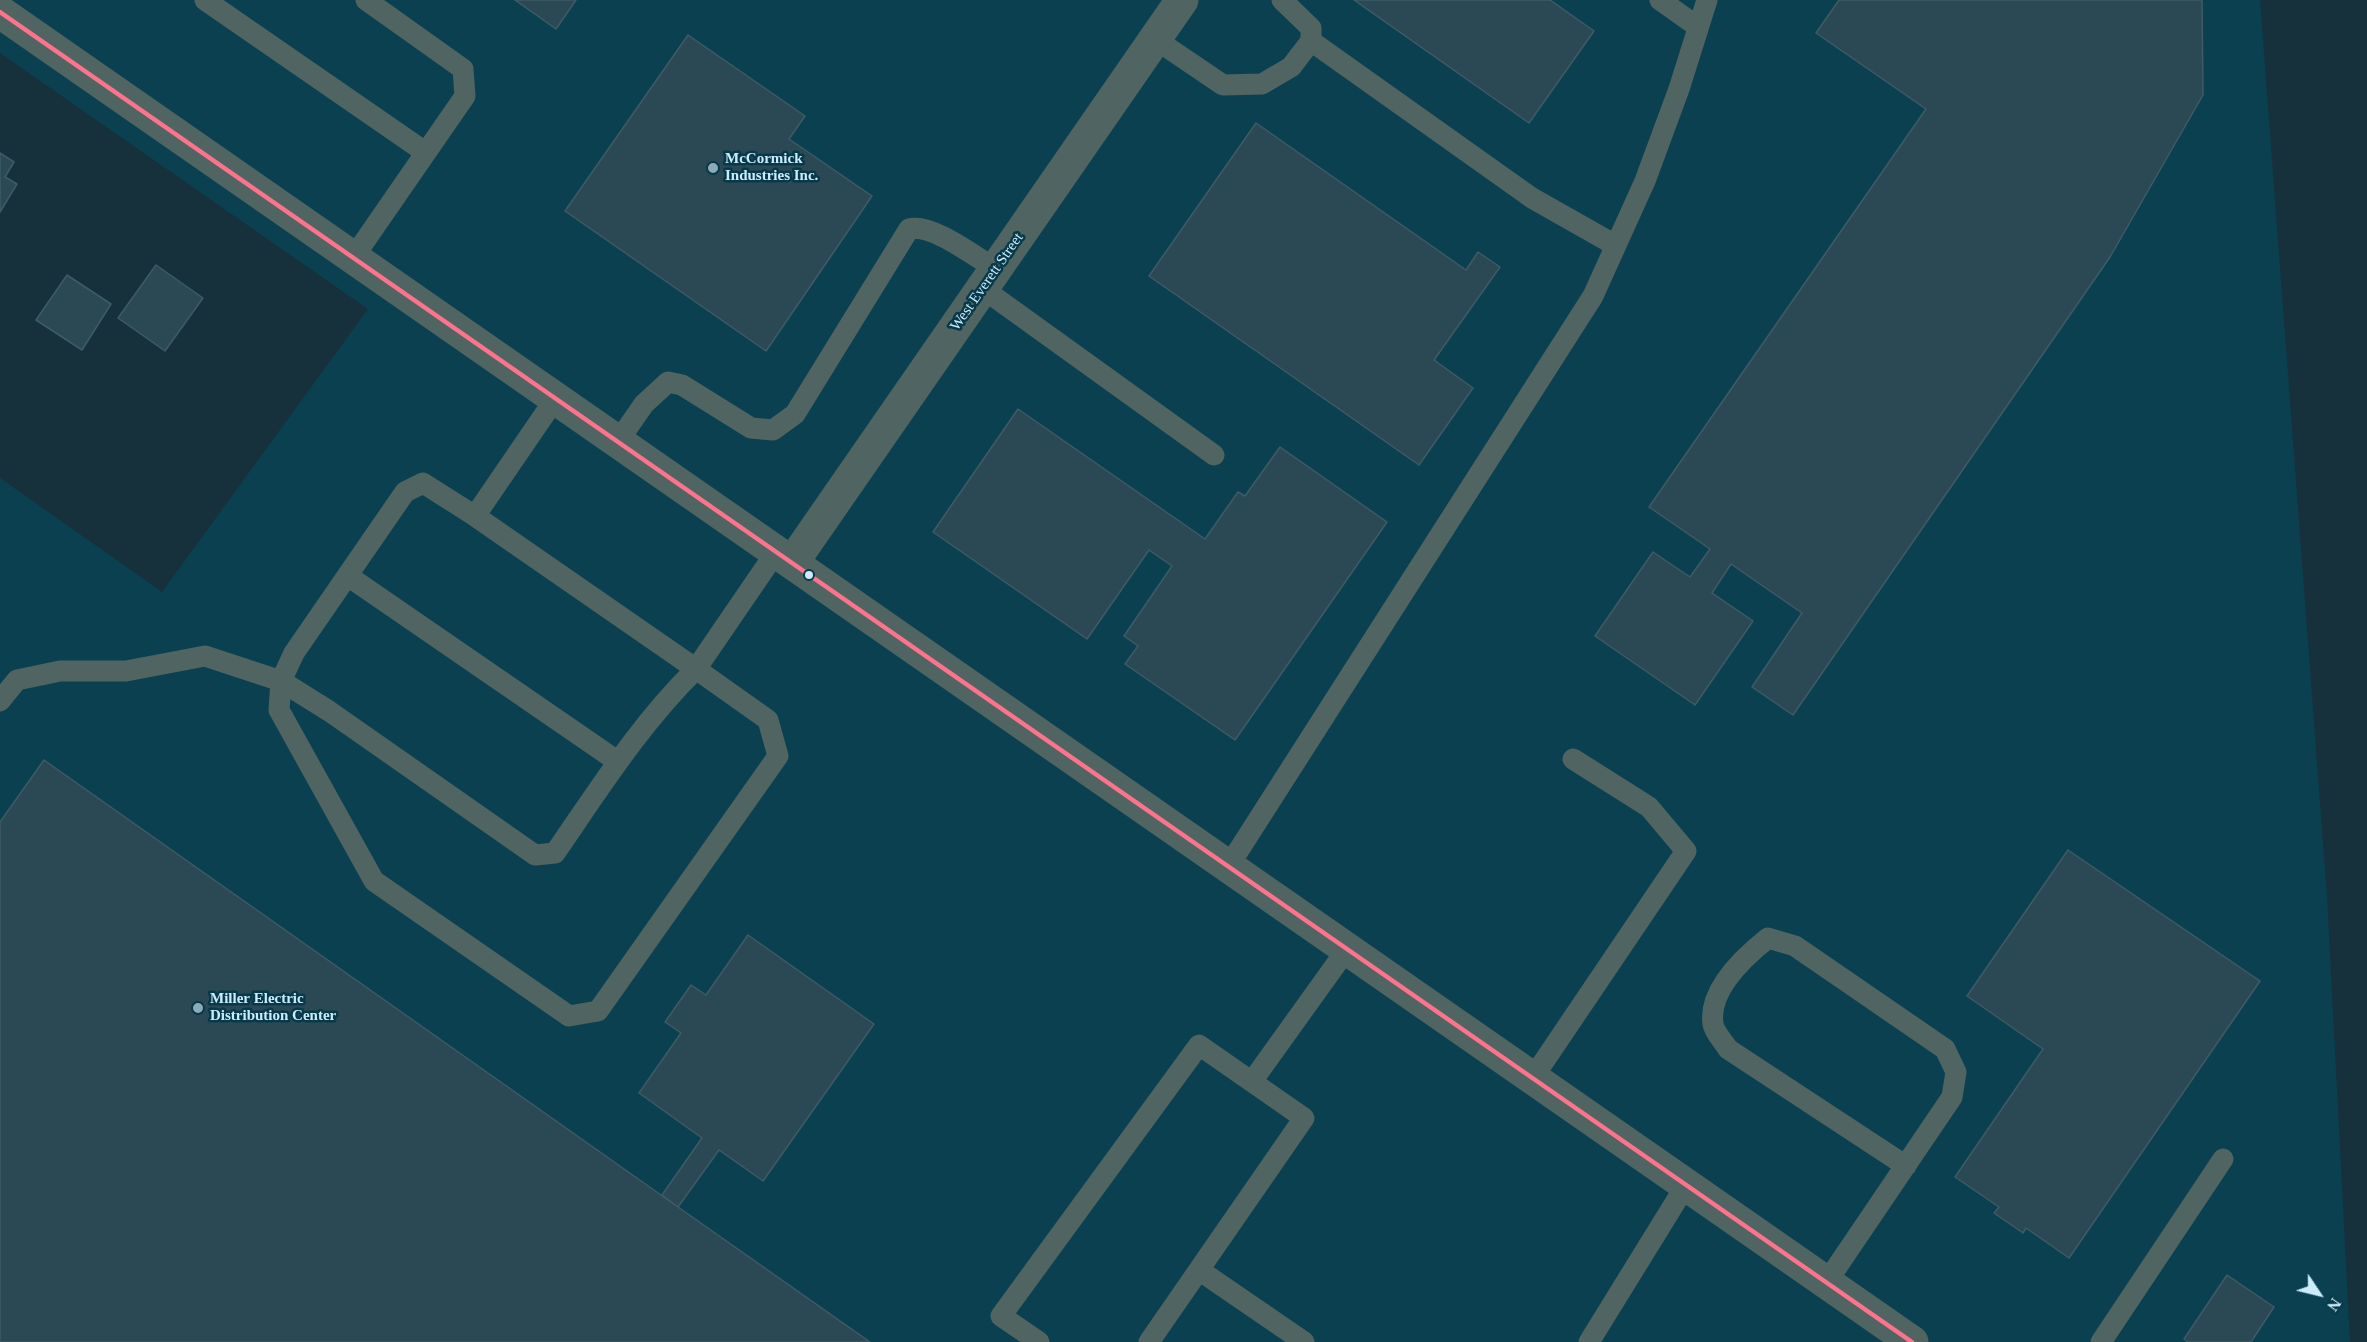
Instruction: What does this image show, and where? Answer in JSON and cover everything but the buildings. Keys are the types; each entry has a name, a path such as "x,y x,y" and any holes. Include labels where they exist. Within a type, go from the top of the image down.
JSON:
{"street":[{"name":"West Everett Street","path":"784,558 989,278 1182,0"},
{"path":"10,10 353,258 617,443 1912,1342"}],"lane":[{"path":"205,0 425,153"},
{"path":"353,258 465,96 463,69 366,0"},
{"path":"1155,39 1223,85 1262,84 1291,67 1311,41 1311,28 1282,0"},
{"path":"1660,0 1698,27"},
{"path":"1228,867 1593,296 1645,181 1679,89 1707,0"},
{"path":"1311,41 1532,198 1616,245"},
{"path":"617,443 644,404 668,382 682,385 751,428 773,430 795,414 909,229 916,227 933,231 989,278 1214,455"},
{"path":"475,516 555,399"},
{"path":"423,483 475,516 768,720 778,756 598,1011 569,1016 374,881 279,711 281,681 294,653 348,576 405,492 423,483"},
{"path":"0,700 16,680 60,671 126,671 206,656 281,681 329,711 534,855 555,853 617,761 662,702 696,669 784,558"},
{"path":"348,576 617,761"},
{"path":"1532,1079 1686,851 1649,807 1574,759"},
{"path":"1826,1283 1906,1166 1952,1097 1956,1072 1945,1049 1795,946 1768,938 1744,957 1715,1000 1713,1026 1728,1048 1906,1166"},
{"path":"1253,1080 1347,949"},
{"path":"1039,1342 1001,1316 1199,1045 1253,1080 1304,1118 1149,1342"},
{"path":"2101,1342 2223,1159"},
{"path":"1589,1342 1686,1185"},
{"path":"1199,1270 1304,1342"}],"shaded area":[{"path":"0,0 2260,0 2327,897 2350,1342 0,1342 0,478 162,592 368,309 0,53"}],"transit line":[{"path":"0,12 1912,1342"}],"place":[{"name":"McCormick Industries Inc.","path":"713,168"},
{"name":"Miller Electric Distribution Center","path":"198,1008"}]}
